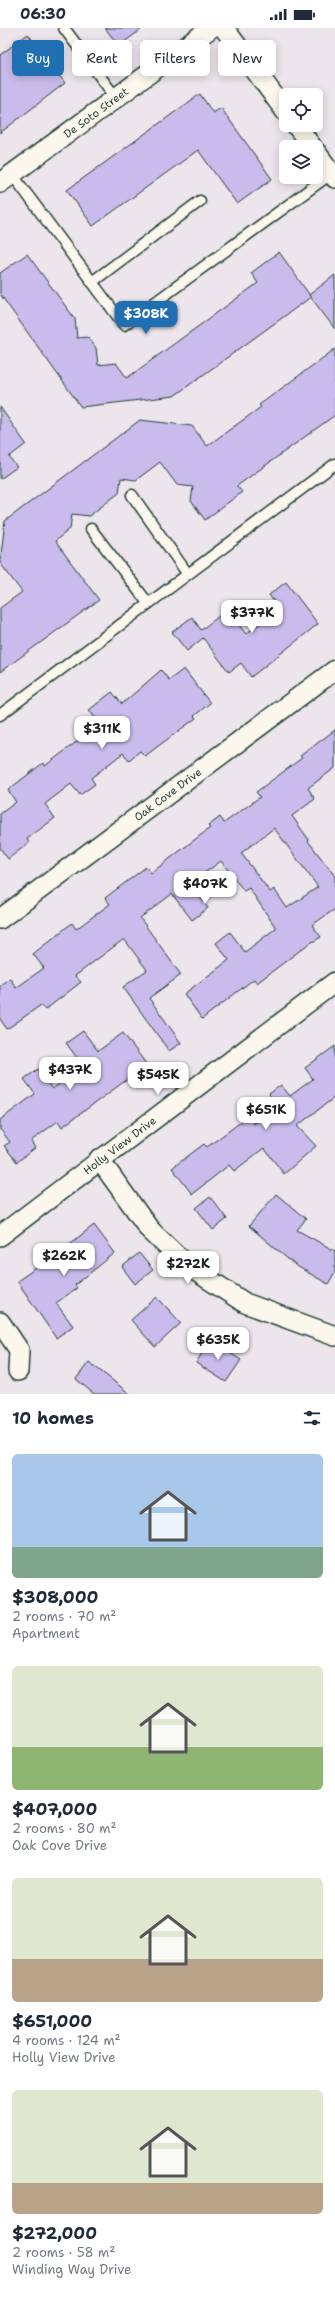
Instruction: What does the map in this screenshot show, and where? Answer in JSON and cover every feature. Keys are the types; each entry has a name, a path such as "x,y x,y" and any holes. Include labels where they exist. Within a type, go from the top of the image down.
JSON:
{"street":[{"name":"De Soto Street","path":"6,179 210,28"},
{"path":"224,28 279,103"},
{"path":"323,161 333,175"},
{"name":"Oak Cove Drive","path":"0,919 335,670"},
{"name":"Holly View Drive","path":"0,1236 99,1159 335,982"},
{"path":"99,1159 150,1230 188,1266 245,1303 335,1336"},
{"path":"0,1322 19,1350 18,1371"}],"lane":[{"path":"64,28 116,98"},
{"path":"6,179 92,282 124,326 333,175"},
{"path":"92,282 200,201"},
{"path":"0,715 187,573 335,464"},
{"path":"132,495 187,573"},
{"path":"91,529 148,603"}],"building":[{"path":"105,28 143,28 127,40 114,40"},
{"path":"28,34 33,40 20,40"},
{"path":"12,46 12,76 60,76 65,83 0,133 0,55"},
{"path":"200,94 213,113 221,108 272,179 237,204 198,150 93,226 67,190"},
{"path":"279,252 311,297 174,396 81,407 0,294 0,273 27,254 75,319 77,338 88,337 96,348 98,365 116,363 127,378 258,283 251,273"},
{"path":"335,275 335,329 309,295"},
{"path":"335,349 335,415 237,486 242,492 205,520 191,501 193,487 177,485 160,462 136,480 121,478 119,493 89,516 72,514 70,529 55,541 99,600 0,672 0,608 22,592 0,563 5,521 140,420 192,426 207,446 261,407 259,405"},
{"path":"0,407 26,444 9,457 17,467 0,479"},
{"path":"286,582 318,624 251,677 241,663 229,672 203,638 187,651 172,632 192,617 201,630 227,610 246,634 279,608 269,595"},
{"path":"184,669 210,703 194,716 196,718 145,756 140,751 129,760 123,753 91,778 95,784 80,795 71,784 45,804 55,818 27,839 29,843 8,859 0,848 0,814 16,802 8,790 43,763 45,766 100,724 89,710 112,692 122,704 161,670 169,680"},
{"path":"335,730 335,768 308,788 315,799 292,816 309,840 308,841 335,876 335,909 312,925 321,937 307,945 257,983 254,979 202,1019 184,994 229,960 216,943 230,932 245,952 276,928 249,888 244,891 221,861 195,880 205,893 200,897 208,908 192,920 172,894 140,918 181,975 149,998 181,1043 169,1051 123,987 147,970 124,939 75,976 81,982 45,1010 41,1005 7,1029 0,1019 0,985 10,978 16,988 44,968 33,954 72,923 76,929 110,904 105,898 146,867 151,873 210,828 208,826 220,817 224,823 260,797 256,792 302,758 300,756","holes":["274,828 318,887 287,908 274,889 270,892 241,853"]},
{"path":"83,1031 98,1051 123,1033 147,1065 62,1127 58,1121 31,1141 35,1148 17,1162 4,1146 10,1142 0,1129 0,1120 35,1094 24,1079 38,1069 52,1089 84,1067 66,1043"},
{"path":"335,1046 335,1097 297,1126 316,1146 284,1174 264,1148 234,1171 229,1165 192,1194 172,1168 204,1144 207,1147 249,1116 254,1124 278,1107 269,1094 281,1085 290,1096 313,1079 305,1068"},
{"path":"276,1194 306,1219 297,1230 335,1251 335,1272 328,1284 295,1265 249,1226"},
{"path":"210,1197 227,1219 213,1230 196,1208"},
{"path":"94,1225 115,1253 75,1285 77,1288 56,1303 73,1326 56,1338 17,1281 54,1256"},
{"path":"139,1253 153,1270 135,1284 122,1267"},
{"path":"157,1297 181,1323 155,1347 131,1320"},
{"path":"210,1340 241,1360 226,1382 196,1363"},
{"path":"89,1362 130,1394 94,1394 76,1379"}]}
